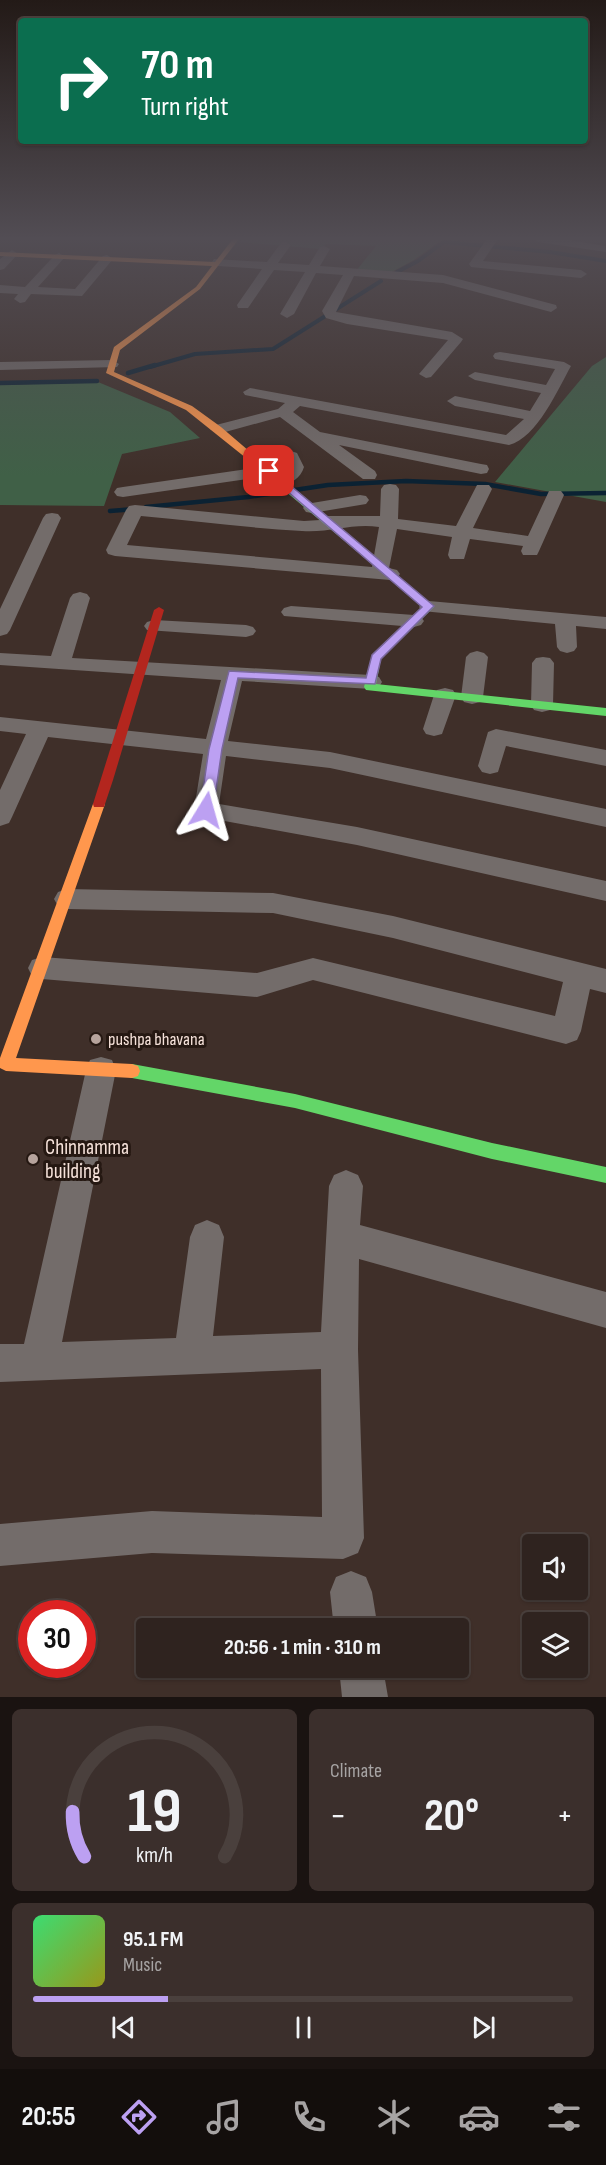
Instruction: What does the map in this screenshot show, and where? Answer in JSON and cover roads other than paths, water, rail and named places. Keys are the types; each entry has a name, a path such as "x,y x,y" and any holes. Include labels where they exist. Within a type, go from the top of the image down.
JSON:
{"street":[{"path":"158,318 117,349 110,373 189,408 218,429 429,606 606,623"},
{"path":"343,318 455,337 456,340 426,375"},
{"path":"250,392 509,440 516,437 533,416 564,366 500,356"},
{"path":"0,366 112,364"},
{"path":"475,376 550,390"},
{"path":"218,429 283,411 297,401"},
{"path":"454,401 533,416"},
{"path":"283,411 369,475"},
{"path":"317,436 480,470"},
{"path":"123,492 293,475 296,467 291,456"},
{"path":"386,570 390,489"},
{"path":"457,555 463,531 483,489"},
{"path":"386,570 115,550 135,510 304,526 330,523 389,523 463,531 533,546 555,495"},
{"path":"312,508 340,501 360,500"},
{"path":"0,630 52,518"},
{"path":"59,664 80,598"},
{"path":"429,606 376,658 370,687 606,712"},
{"path":"291,612 414,621"},
{"path":"246,631 157,618 140,669 122,738 67,899 3,1064 131,1071 295,1101 492,1151 606,1175"},
{"path":"565,619 567,647"},
{"path":"472,698 477,657"},
{"path":"0,658 59,664 371,682"},
{"path":"542,705 543,663"},
{"path":"233,674 215,749 206,810 357,836 606,891"},
{"path":"434,729 445,694"},
{"path":"0,724 330,760 606,818"},
{"path":"3,803 40,729"},
{"path":"490,766 496,737 606,758"},
{"path":"67,899 273,903 393,927 606,981"},
{"path":"42,968 257,985 313,969 566,1030 579,974"},
{"path":"39,1362 101,1070"},
{"path":"0,1545 152,1532 343,1538 339,1350 342,1237 346,1186"},
{"path":"192,1356 207,1237"},
{"path":"342,1237 606,1310"},
{"path":"0,1363 339,1350"},
{"path":"362,1678 365,1697"}],"waterway":[{"path":"150,367 195,354 273,349 322,318"},
{"path":"128,373 155,365"},
{"path":"0,383 97,381"},
{"path":"146,507 248,497 328,485 406,481 485,484 541,494 606,493"},
{"path":"110,511 135,509"}],"place":[{"name":"pushpa bhavana","path":"96,1039"},
{"name":"Chinnamma building","path":"33,1159"}]}
